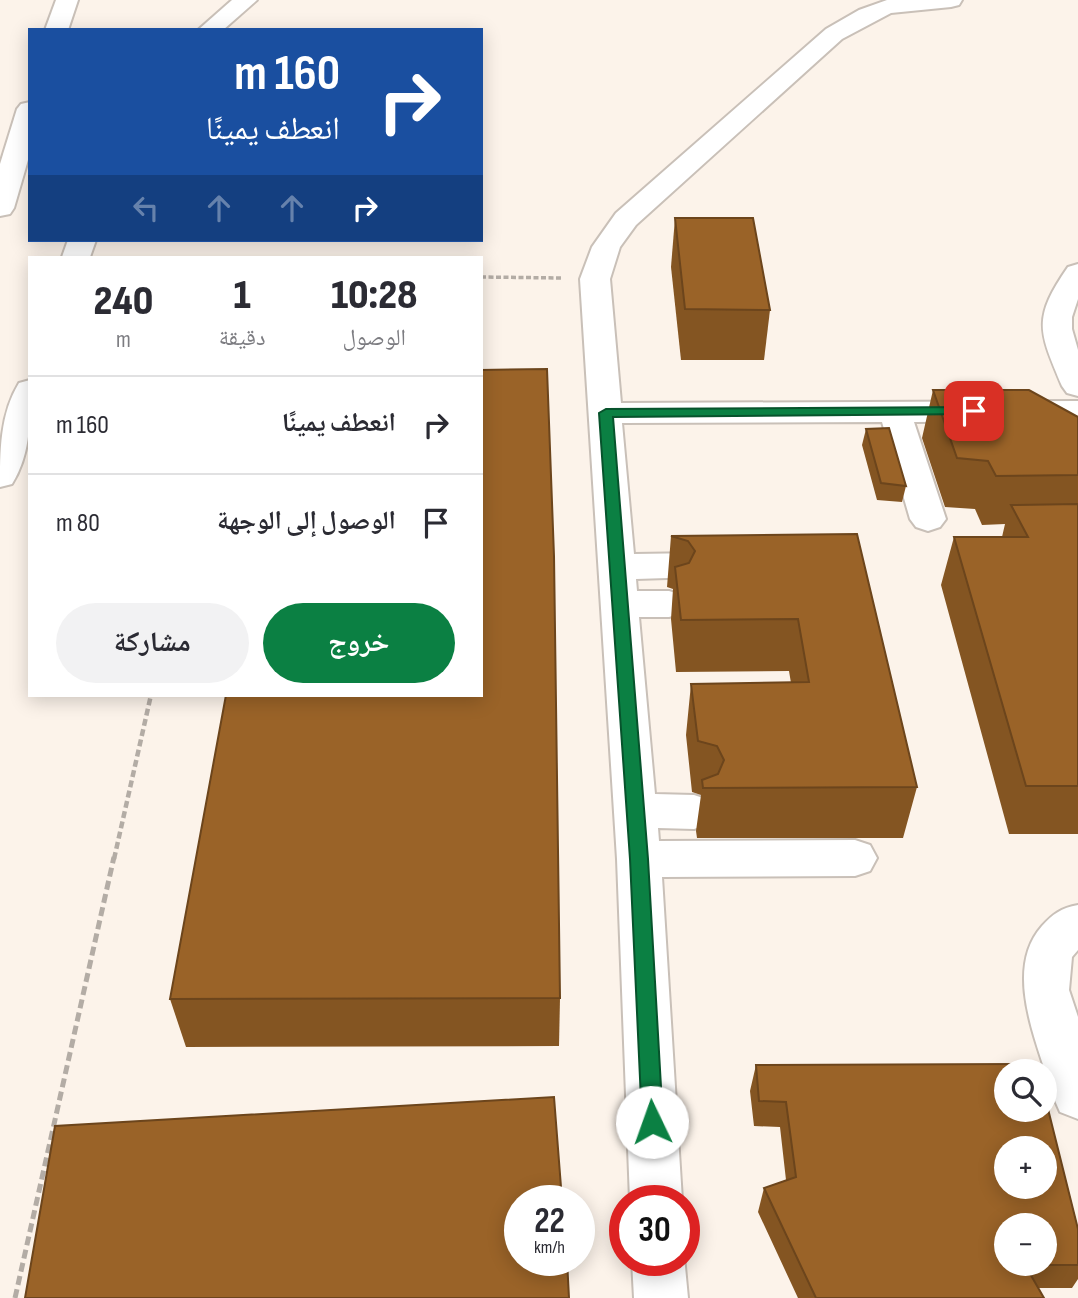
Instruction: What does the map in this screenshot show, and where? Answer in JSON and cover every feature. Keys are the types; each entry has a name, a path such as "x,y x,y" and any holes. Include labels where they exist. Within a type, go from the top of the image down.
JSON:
{"main road":[{"path":"57,28 66,0"},
{"path":"211,28 246,0"},
{"path":"834,34 838,25 853,11 874,0"},
{"path":"655,1185 636,811 595,279 599,257 610,237 626,219 834,34 887,7 951,0"},
{"path":"0,208 28,116"},
{"path":"1078,274 1060,301 1067,314 1058,339 1078,386"},
{"path":"0,476 28,396"},
{"path":"606,413 1078,411"},
{"path":"895,412 928,519"},
{"path":"618,567 699,565"},
{"path":"620,604 669,604"},
{"path":"636,811 694,813"},
{"path":"639,859 855,858"},
{"path":"1078,924 1072,925 1050,950 1046,990 1078,1096"},
{"path":"660,1276 661,1298"}],"path":[{"path":"483,277 595,279"},
{"path":"15,1298 151,697"}],"building":[{"path":"675,218 753,218 770,310 685,309"},
{"path":"547,369 554,556 560,998 170,999 226,697 483,697 483,370"},
{"path":"933,390 1029,390 1078,417 1078,475 996,476 988,461 957,458"},
{"path":"889,428 906,486 881,483 866,429"},
{"path":"1078,504 1078,786 1026,786 954,537 1028,537 1011,505"},
{"path":"857,534 917,787 703,788 702,780 718,774 724,760 717,746 698,741 691,684 809,682 798,619 681,620 675,567 689,563 695,551 688,541 671,536"},
{"path":"994,1064 994,1122 1051,1122 1055,1136 994,1136 994,1199 1057,1199 1057,1145 1078,1229 1078,1265 1057,1265 1057,1213 994,1213 994,1276 1031,1276 1044,1298 816,1298 764,1188 796,1177 786,1102 759,1101 756,1065"},
{"path":"554,1097 561,1185 504,1185 504,1276 568,1276 569,1298 25,1298 55,1126"}],"route":[{"path":"652,1122 639,859 606,413 974,411"}]}
